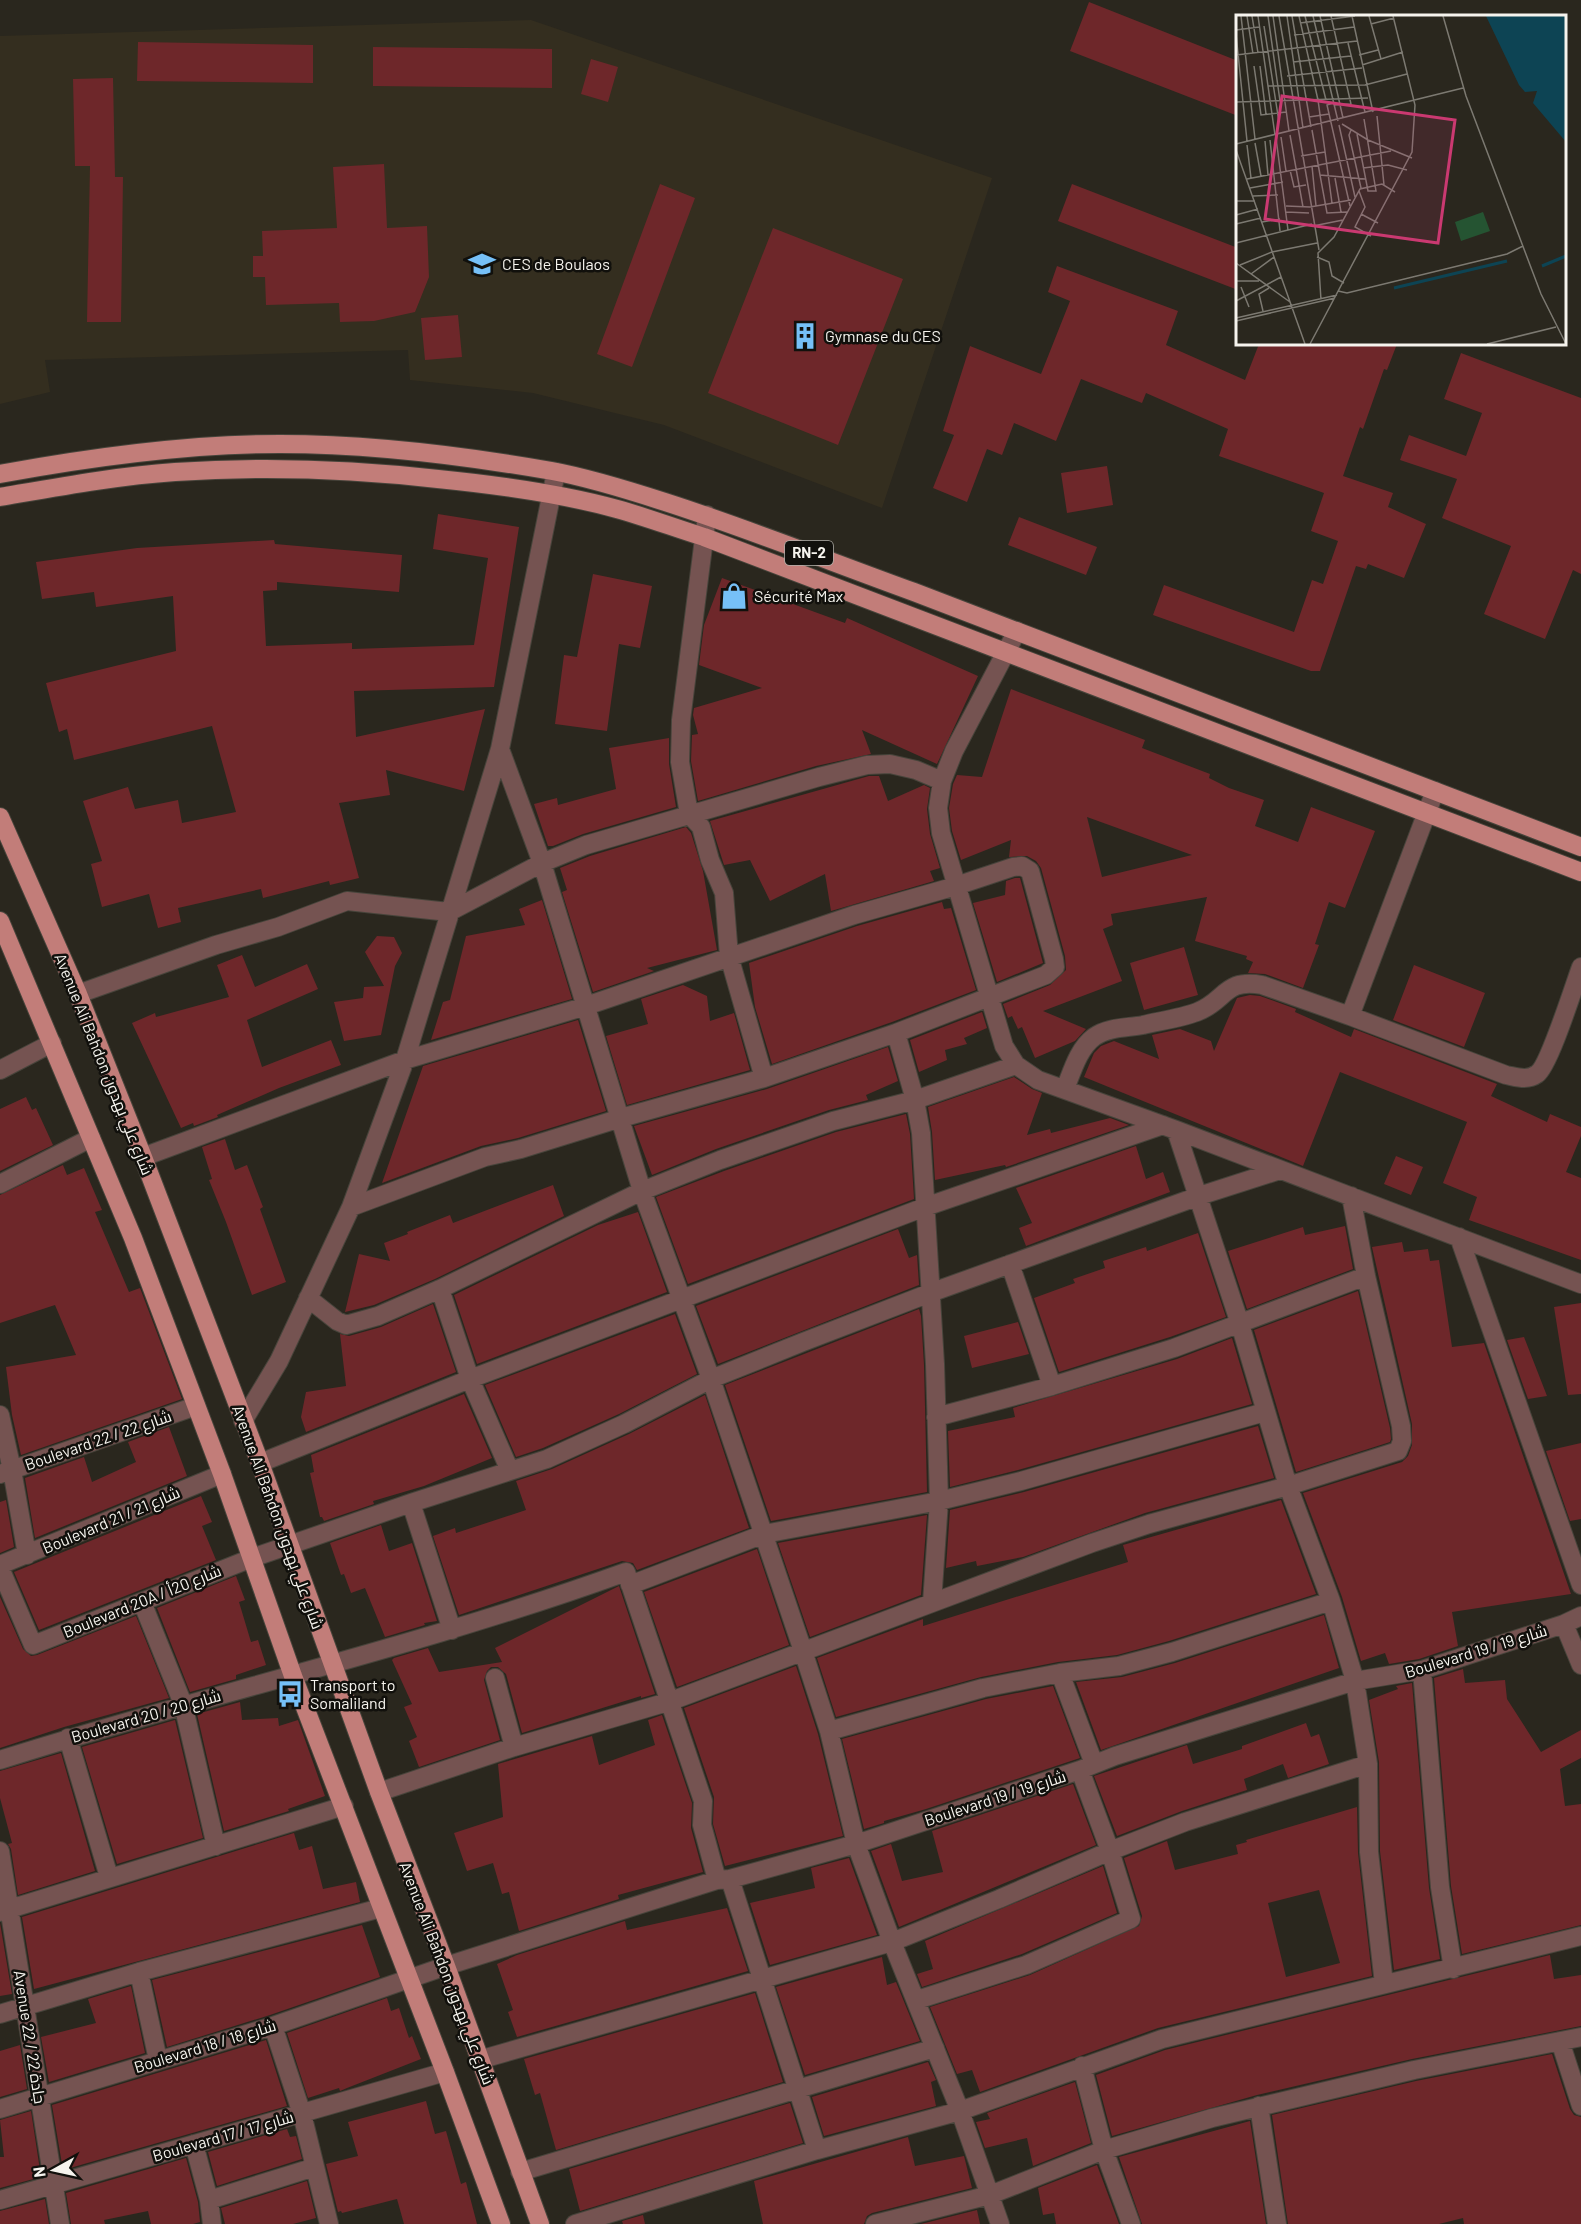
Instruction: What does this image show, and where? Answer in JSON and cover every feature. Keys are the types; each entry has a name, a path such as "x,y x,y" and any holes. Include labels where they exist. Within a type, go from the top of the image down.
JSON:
{"main road":[{"name":"RN-2","path":"0,474 71,461 179,448 280,444 368,448 556,472 630,491 707,515 1581,847"},
{"name":"RN-2","path":"0,498 66,485 174,472 280,468 363,471 471,482 552,494 618,509 704,537 1581,872"},
{"name":"Avenue Ali Bahdon شارع علي بهدون","path":"0,817 78,994 143,1157 260,1463 379,1792 446,1966 540,2224"},
{"path":"0,921 137,1249 222,1474 293,1676 501,2224"}],"street":[{"path":"243,1421 279,1361 351,1208 405,1060 500,749 556,472"},
{"path":"707,515 681,720 680,762 689,814 701,827 710,860 724,892 729,956 764,1078"},
{"path":"1017,631 954,751 942,781 938,808 941,833 989,998 1004,1046 1016,1065 1038,1080 1169,1127 1581,1284"},
{"path":"500,749 542,863 642,1191 711,1380 804,1651 829,1731 856,1844 892,1942 960,2111 1000,2224"},
{"path":"78,994 216,945 278,927 347,901 449,912 542,863 586,845 867,765 890,764 916,770 942,781"},
{"path":"1350,1016 1435,791"},
{"path":"143,1157 405,1060 586,1006 854,915 1013,867 1022,866 1030,870 1055,967 1046,975 896,1034 764,1078 521,1149 485,1157 351,1208"},
{"path":"1065,1089 1081,1052 1093,1037 1107,1030 1143,1025 1197,1012 1237,984 1250,983 1262,985 1350,1016 1506,1075 1526,1079 1539,1074 1547,1058 1581,967"},
{"path":"896,1034 915,1100 921,1132 939,1500 932,1604"},
{"path":"0,1070 52,1043"},
{"path":"308,1298 337,1321 346,1325 378,1316 440,1289 642,1191 782,1138 833,1121 915,1100 1016,1065"},
{"path":"1169,1127 1199,1196 1288,1486 1331,1601 1355,1681 1368,1764 1369,1852 1384,1984"},
{"path":"260,1463 470,1379 924,1207 1169,1127"},
{"path":"0,1184 91,1138"},
{"name":"Boulevard 20A / شارع 20أ","path":"0,1567 33,1645 252,1558 556,1455 711,1380 803,1341 1199,1196 1280,1170"},
{"path":"379,1792 514,1747 671,1701 1111,1536 1288,1486 1398,1451 1402,1442 1401,1426 1366,1276 1351,1196"},
{"path":"1459,1237 1581,1585"},
{"path":"1010,1264 1052,1386"},
{"path":"936,1417 1052,1386 1174,1348 1366,1276"},
{"path":"440,1289 470,1379 510,1471"},
{"name":"Boulevard 22 / شارع 22","path":"6,1472 196,1406"},
{"path":"817,2150 763,1980 702,1825 703,1801 630,1585 764,1534 939,1500 1021,1481 1265,1412"},
{"path":"0,1415 6,1472 27,1555"},
{"name":"Boulevard 21 / شارع 21","path":"0,1567 222,1474"},
{"path":"411,1503 452,1630"},
{"name":"Boulevard 20 / شارع 20","path":"0,1760 183,1704 293,1676 452,1630 626,1572 630,1585"},
{"path":"829,1731 983,1688 1060,1673 1119,1666 1162,1655 1331,1601"},
{"path":"142,1602 183,1704 216,1846"},
{"path":"1573,1620 1581,1665"},
{"name":"Boulevard 19 / شارع 19","path":"408,1980 446,1966 724,1880 856,1844 1355,1681 1422,1671 1573,1620"},
{"path":"1422,1671 1440,1887 1454,1969"},
{"path":"917,2000 1026,1965 1131,1919 1060,1673"},
{"path":"495,1678 514,1747"},
{"path":"68,1738 109,1877"},
{"path":"479,2060 892,1942 1185,1822 1368,1764"},
{"path":"5,1910 344,1806"},
{"name":"Avenue 22 / جادة 22","path":"0,1851 5,1910 25,2006 60,2224"},
{"path":"0,2014 139,1972 381,1908"},
{"path":"575,2224 817,2150 960,2111 1082,2066 1199,2028 1454,1969 1581,1936"},
{"path":"139,1972 158,2060"},
{"name":"Boulevard 18 / شارع 18","path":"0,2109 273,2026 408,1980"},
{"path":"273,2026 302,2114 329,2224"},
{"path":"876,2224 990,2195 1104,2150 1259,2106 1414,2070 1581,2037"},
{"path":"1560,2041 1581,2106"},
{"path":"520,2172 935,2048"},
{"path":"1082,2066 1104,2150 1131,2224"},
{"name":"Boulevard 17 / شارع 17","path":"0,2200 445,2072"},
{"path":"1259,2106 1277,2224"},
{"path":"195,2144 209,2199 212,2224"},
{"path":"209,2199 315,2167"}],"shaded area":[{"name":"CES de Boulaos","path":"531,20 992,178 882,508 664,425 533,393 410,380 408,350 45,360 50,392 0,404 0,36"}],"building":[{"path":"1089,2 1236,60 1236,115 1070,51"},
{"path":"138,42 313,45 313,83 137,81"},
{"path":"373,47 552,49 552,88 373,86"},
{"path":"591,59 618,67 608,102 581,94"},
{"path":"113,78 115,177 123,177 121,322 87,322 90,166 75,166 73,79"},
{"path":"384,164 387,228 427,226 429,277 415,312 374,321 340,322 339,303 266,305 265,277 253,277 253,256 263,256 262,231 337,228 333,167"},
{"path":"660,184 695,198 632,367 597,354"},
{"path":"1072,184 1236,247 1236,289 1058,221"},
{"name":"Gymnase du CES","path":"773,228 903,279 838,445 708,393"},
{"path":"1057,266 1178,311 1166,345 1245,380 1259,345 1397,345 1387,370 1384,369 1363,429 1360,427 1343,476 1393,493 1388,507 1426,524 1404,578 1368,564 1366,569 1356,566 1320,671 1311,671 1153,615 1164,585 1294,632 1312,580 1323,584 1338,541 1311,531 1324,493 1219,456 1228,429 1146,393 1142,403 1081,379 1056,441 1014,423 1002,455 987,449 967,502 933,488 954,435 943,431 970,346 1041,374 1070,301 1048,292"},
{"path":"458,315 462,357 425,360 421,318"},
{"path":"1461,353 1581,398 1581,574 1573,570 1545,639 1484,614 1511,546 1442,518 1457,479 1400,460 1409,435 1466,456 1482,413 1444,399"},
{"path":"1107,466 1113,505 1067,513 1061,473"},
{"path":"438,514 519,527 494,687 354,691 356,737 485,709 464,791 386,770 390,795 339,803 359,878 330,885 329,881 263,898 261,889 178,908 181,922 158,928 149,894 102,907 91,864 102,861 83,801 128,787 135,809 178,800 182,823 236,812 212,726 74,760 67,729 59,732 46,683 176,651 173,596 96,607 94,592 42,599 36,562 137,548 274,540 275,544 402,555 399,592 277,582 277,590 263,591 266,646 352,643 352,649 474,645 488,558 433,549"},
{"path":"1019,517 1097,547 1086,575 1008,545"},
{"path":"593,574 652,586 640,648 619,644 607,731 555,724 564,655 577,657"},
{"path":"722,578 845,623 847,618 978,676 937,764 862,730 871,754 816,766 698,801 691,761 692,735 698,734 693,715 694,708 762,688 699,665 704,625"},
{"path":"1011,689 1145,740 1142,748 1210,774 1209,778 1229,788 1264,800 1255,826 1298,842 1311,807 1375,831 1345,908 1329,902 1315,944 1319,945 1303,988 1265,974 1248,973 1253,962 1246,959 1247,956 1195,941 1207,897 1111,914 1113,925 1103,929 1122,981 1043,1011 1086,1029 1075,1041 1035,1058 1022,1027 1018,1029 1012,1016 1008,1018 1003,1004 1050,985 1066,970 1065,956 1041,868 1036,861 1027,856 1009,857 1011,840 961,860 952,831 949,808 953,784 957,775 982,777","holes":["1087,817 1192,855 1102,877"]},
{"path":"669,738 669,764 676,807 548,846 534,804 557,798 558,805 616,789 609,748"},
{"path":"869,776 879,776 888,801 924,785 930,788 927,809 930,834 940,868 930,871 934,881 831,911 825,874 770,901 750,860 724,865 710,821"},
{"path":"686,827 691,833 703,871 717,950 647,968 654,971 593,992 562,892 567,890 560,868 590,856"},
{"path":"1020,878 1043,963 997,982 973,903 1005,895 1006,881"},
{"path":"542,900 572,999 431,1040 443,1002 450,1000 466,936 525,925 519,909"},
{"path":"942,902 944,909 951,908 976,990 772,1064 755,1007 749,963 857,926"},
{"path":"377,936 394,937 402,953 395,966 381,1035 344,1041 334,1002 363,998 364,987 384,986 365,952"},
{"path":"1184,947 1198,995 1144,1010 1130,963"},
{"path":"242,955 255,987 307,964 318,989 247,1020 262,1067 331,1040 341,1065 279,1088 217,1115 218,1117 181,1128 132,1023 155,1013 156,1017 229,997 217,965"},
{"path":"1414,965 1485,993 1464,1047 1393,1020"},
{"path":"683,985 707,996 710,1021 734,1013 750,1070 627,1105 606,1036 648,1024 641,999"},
{"path":"1250,995 1260,996 1296,1009 1295,1012 1351,1037 1354,1029 1497,1084 1491,1096 1547,1122 1550,1114 1581,1127 1581,1136 1566,1172 1581,1178 1581,1260 1469,1220 1477,1197 1443,1183 1467,1122 1340,1072 1303,1166 1084,1077 1094,1053 1101,1046 1114,1041 1159,1059 1152,1035 1180,1029 1211,1041 1214,1051 1237,998"},
{"path":"982,1012 987,1028 964,1038 967,1044 945,1050 947,1060 919,1072 910,1040"},
{"path":"578,1020 606,1111 518,1138 481,1146 382,1183 423,1066"},
{"path":"888,1047 898,1081 866,1095 868,1100 829,1110 716,1149 652,1175 634,1126 767,1089"},
{"path":"1014,1077 1042,1093 1027,1135 1050,1129 1051,1133 1110,1118 1129,1125 1006,1167 1005,1165 935,1180 928,1107"},
{"path":"26,1097 32,1110 36,1108 53,1145 0,1171 0,1109"},
{"path":"906,1114 910,1134 914,1199 688,1284 656,1197 836,1132"},
{"path":"225,1139 235,1170 247,1165 263,1207 260,1209 286,1282 252,1295 209,1180 212,1179 202,1147"},
{"path":"1136,1146 1146,1179 1163,1172 1170,1192 1026,1246 1019,1228 1032,1223 1016,1188"},
{"path":"1396,1156 1423,1167 1411,1195 1384,1184"},
{"path":"63,1165 67,1175 84,1168 102,1210 95,1212 129,1292 140,1288 182,1399 21,1455 12,1415 6,1367 76,1355 55,1305 0,1323 0,1195"},
{"path":"553,1185 564,1216 435,1279 374,1305 345,1312 359,1254 390,1261 384,1243 408,1234 407,1232 450,1215 453,1223"},
{"path":"638,1212 667,1292 477,1364 454,1295 598,1225"},
{"path":"1345,1226 1353,1269 1247,1309 1228,1251 1303,1227 1305,1235"},
{"path":"898,1229 909,1258 917,1255 919,1285 718,1364 696,1306"},
{"path":"1198,1233 1226,1317 1059,1372 1034,1298 1075,1283 1073,1279 1105,1268 1103,1261 1146,1247 1147,1251"},
{"path":"1402,1242 1404,1252 1428,1249 1430,1261 1439,1260 1452,1347 1484,1343 1571,1594 1452,1612 1458,1646 1419,1659 1389,1664 1385,1653 1361,1661 1342,1597 1303,1493 1402,1462 1408,1456 1412,1445 1412,1424 1372,1247"},
{"path":"1358,1291 1390,1428 1390,1442 1296,1472 1254,1330"},
{"path":"1581,1303 1581,1394 1568,1395 1554,1307"},
{"path":"433,1304 456,1372 306,1432 301,1417 306,1392 346,1386 340,1334 349,1336 381,1327"},
{"path":"919,1309 924,1365 927,1492 771,1521 725,1385"},
{"path":"675,1314 697,1374 619,1414 543,1448 516,1457 485,1385"},
{"path":"1018,1322 1029,1354 972,1368 964,1336"},
{"path":"1524,1337 1547,1396 1528,1399 1507,1340"},
{"path":"1232,1338 1252,1404 950,1487 948,1431 1015,1417 1013,1408 1177,1359"},
{"path":"464,1394 492,1458 424,1486 373,1501 374,1504 324,1521 320,1517 310,1473 314,1472 311,1455"},
{"path":"705,1395 749,1528 637,1570 633,1563 622,1561 459,1615 433,1536 455,1528 456,1533 526,1510 516,1481 552,1469 629,1434"},
{"path":"1258,1426 1274,1478 1145,1513 1023,1557 977,1566 976,1561 946,1568 950,1510 1024,1492"},
{"path":"169,1427 187,1476 35,1538 25,1478 84,1457 92,1482 136,1462 128,1442"},
{"path":"1581,1443 1581,1519 1570,1521 1546,1451"},
{"path":"201,1496 212,1522 202,1526 216,1560 39,1630 14,1572"},
{"path":"6,1500 14,1547 0,1553 0,1502"},
{"path":"1281,1500 1316,1594 1169,1641 1117,1655 1058,1662 981,1677 836,1717 817,1658 923,1619 923,1626 1128,1562 1123,1545"},
{"path":"927,1515 921,1595 810,1637 778,1543"},
{"path":"381,1525 389,1551 412,1543 437,1621 424,1623 425,1625 385,1637 365,1588 351,1593 344,1574 341,1575 330,1543"},
{"path":"757,1549 789,1645 677,1687 644,1592"},
{"path":"236,1576 245,1600 239,1602 251,1642 258,1640 266,1665 236,1675 236,1679 190,1692 157,1608"},
{"path":"619,1586 655,1694 641,1698 641,1696 522,1733 506,1674 498,1667 491,1667 484,1680 500,1740 419,1767 409,1741 417,1737 404,1707 412,1704 392,1660 394,1658 428,1648 439,1672 502,1662 495,1648"},
{"path":"0,1597 23,1649 31,1656 136,1616 169,1698 64,1727 0,1748"},
{"path":"1324,1615 1339,1668 1101,1750 1076,1682 1122,1677 1175,1663"},
{"path":"796,1666 818,1734 843,1836 725,1866 713,1824 714,1797 684,1708"},
{"path":"1463,1669 1465,1683 1505,1680 1507,1699 1541,1752 1581,1730 1581,1758 1560,1769 1565,1806 1581,1804 1581,1925 1462,1954 1451,1886 1434,1678"},
{"path":"1412,1683 1429,1888 1440,1959 1394,1970 1380,1851 1379,1762 1369,1700 1398,1689 1396,1686"},
{"path":"1053,1686 1080,1758 864,1829 842,1739 986,1699"},
{"path":"240,1702 242,1720 278,1718 279,1726 298,1720 325,1796 288,1809 289,1811 224,1831 197,1714"},
{"path":"662,1715 692,1803 691,1828 703,1872 618,1895 619,1899 519,1931 509,1892 502,1894 493,1863 467,1871 454,1833 503,1817 498,1764 592,1736 599,1765 655,1745 648,1720"},
{"path":"175,1720 203,1838 117,1864 82,1747"},
{"path":"1306,1723 1311,1737 1319,1734 1329,1764 1288,1778 1283,1764 1244,1779 1247,1790 1182,1811 1117,1836 1094,1776 1187,1745 1193,1764 1242,1749 1242,1746"},
{"path":"61,1753 95,1871 18,1895 11,1849 8,1844 12,1843 0,1798 0,1771"},
{"path":"1073,1784 1096,1845 899,1927 871,1851 891,1844 902,1881 943,1872 932,1831"},
{"path":"1357,1807 1358,1853 1372,1976 1158,2028 980,2092 972,2070 957,2074 930,2007 1030,1975 1139,1926 1142,1916 1124,1858 1167,1841 1175,1870 1238,1854 1236,1845 1247,1842 1246,1840","holes":["1319,1890 1340,1963 1286,1977 1268,1903"]},
{"path":"294,1833 299,1850 312,1846 323,1889 356,1882 360,1902 34,1989 22,1917"},
{"path":"849,1858 877,1935 770,1965 750,1903 815,1888 811,1868"},
{"path":"1103,1866 1117,1913 1022,1954 922,1987 917,1974 933,1969 925,1941"},
{"path":"727,1908 748,1971 517,2037 508,2012 513,2010 497,1964 517,1955 625,1921 627,1930"},
{"path":"0,1923 12,1994 0,1996"},
{"path":"362,1925 380,1977 167,2047 152,1980"},
{"path":"1550,1955 1554,1979 1581,1975 1581,2026 1412,2059 1257,2095 1112,2136 1096,2075 1165,2050"},
{"path":"882,1957 887,1985 896,1982 920,2041 805,2075 776,1987"},
{"path":"131,1986 145,2053 49,2082 41,2037 96,2023 88,1999"},
{"path":"755,1993 783,2082 556,2150 540,2093 535,2095 524,2059"},
{"path":"387,1998 391,2011 399,2008 409,2038 412,2036 421,2059 340,2091 339,2088 308,2098 287,2033"},
{"path":"266,2040 287,2106 63,2170 52,2105"},
{"path":"20,2045 27,2089 0,2097 0,2051"},
{"path":"1552,2054 1570,2109 1574,2115 1581,2117 1581,2224 1464,2224 1463,2218 1439,2224 1288,2224 1272,2115 1416,2081"},
{"path":"928,2062 936,2080 931,2082 936,2106 824,2136 812,2097"},
{"path":"1075,2082 1091,2143 1033,2166 1027,2138 985,2148 976,2122 990,2119 987,2113"},
{"path":"426,2101 435,2134 446,2131 461,2184 466,2182 477,2224 404,2224 397,2199 342,2213 338,2212 326,2164 358,2156 348,2122"},
{"path":"790,2103 803,2143 580,2211 569,2169"},
{"path":"31,2111 41,2177 0,2188 0,2157 4,2157 0,2120"},
{"path":"1250,2121 1266,2224 1142,2224 1119,2157"},
{"path":"287,2129 290,2137 296,2136 302,2159 217,2186 208,2152"},
{"path":"908,2137 915,2166 964,2156 972,2188 872,2213 867,2216 864,2224 763,2224 754,2181"},
{"path":"186,2158 198,2202 200,2222 151,2224 148,2211 104,2220 105,2224 71,2224 66,2193"},
{"path":"1097,2165 1119,2224 1056,2224 1054,2213 1043,2215 1038,2188"},
{"path":"307,2181 316,2218 293,2224 225,2224 221,2208"},
{"path":"45,2199 49,2224 0,2224 0,2211"},
{"path":"977,2210 980,2224 921,2224"},
{"path":"643,2215 645,2224 623,2224 622,2221"}],"place":[{"name":"CES de Boulaos","path":"482,264"},
{"name":"Gymnase du CES","path":"805,336"},
{"name":"Sécurité Max","path":"734,596"},
{"name":"Transport to Somaliland","path":"290,1694"}]}
